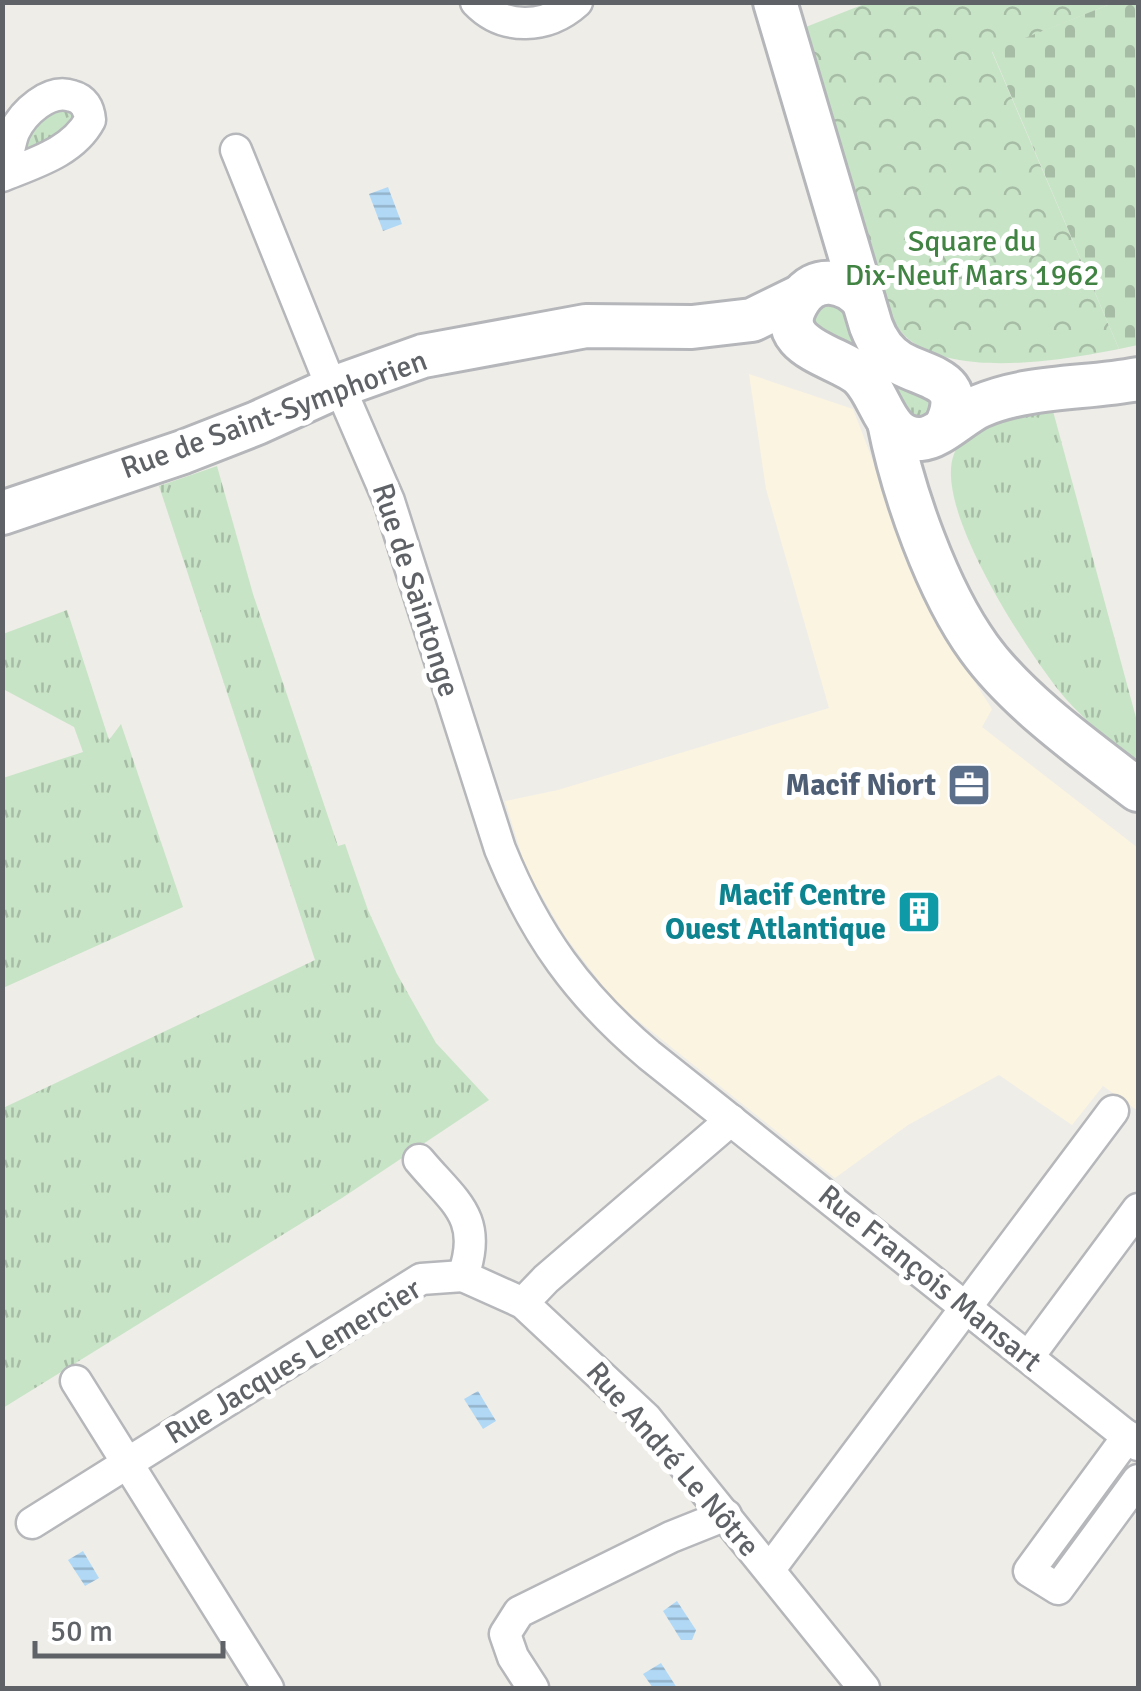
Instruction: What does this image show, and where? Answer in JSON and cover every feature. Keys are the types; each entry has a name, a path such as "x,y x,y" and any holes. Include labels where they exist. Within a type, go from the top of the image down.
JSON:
{"street":[{"path":"476,2 497,18 514,24 535,12 556,17 577,2"},
{"path":"747,2 779,114 821,226 820,249 805,292 795,307 795,330 809,350 863,378 890,422 906,437 927,439 983,405 1062,388 1138,378"},
{"path":"775,2 877,341 888,354 934,376 950,392 953,404 942,430 932,484 934,504 1006,677"},
{"name":"Rue de Saintonge","path":"236,150 327,376 344,398 390,502 484,799"},
{"path":"805,292 832,282 844,284 863,300"},
{"name":"Rue de Saint-Symphorien","path":"2,513 182,452 336,386 423,356 586,326 692,327 752,320 805,292"},
{"name":"Rue de Saint-Symphorien","path":"692,327 730,340 821,355"},
{"path":"923,372 1062,388"},
{"path":"890,422 903,480 938,570 978,647 1038,710 1138,790"},
{"name":"Rue de Saint-Symphorien","path":"2,494 93,480"},
{"name":"Rue François Mansart","path":"484,799 519,896 566,971 616,1026 1133,1440 1029,1571 1058,1589 1138,1480"},
{"path":"770,1569 1113,1110"},
{"path":"523,1303 731,1120"},
{"path":"419,1160 465,1215 472,1235 463,1276"},
{"path":"1029,1356 1138,1209"},
{"name":"Rue André Le Nôtre","path":"463,1276 523,1303 646,1418 864,1688"},
{"name":"Rue Jacques Lemercier","path":"32,1523 421,1279 463,1276"},
{"path":"76,1381 268,1688"},
{"path":"532,1688 513,1657 505,1634 519,1612 671,1537 726,1515"}],"shaded area":[{"path":"749,374 853,409 907,550 949,642 992,709 982,727 1138,848 1138,1111 1103,1086 1072,1125 999,1075 908,1125 835,1178 615,1002 565,936 526,869 505,801 558,790 829,708 766,489"}],"green space":[{"name":"Square du Dix-Neuf Mars 1962","path":"867,3 1113,3 992,52 1119,349 1039,361 978,362 925,350 898,327 880,296 798,30"},
{"path":"1113,3 1138,3 1138,345 1119,349 992,51"},
{"path":"58,102 81,118 35,151 26,148 22,133"},
{"path":"830,297 925,391 937,408 921,424 816,332 811,308"},
{"path":"1053,411 1138,725 1138,766 1075,708 1041,667 985,574 956,507 951,477 954,454 971,432 996,419"},
{"path":"217,466 253,594 338,846 345,844 368,910 397,974 436,1043 489,1100 342,1198 3,1408 3,1108 315,960 159,486"},
{"path":"67,610 109,740 121,724 183,907 3,988 3,778 83,752 74,727 3,689 3,634"}],"water":[{"path":"388,187 402,224 383,231 369,194"},
{"path":"478,1391 496,1421 483,1429 464,1399"},
{"path":"83,1551 99,1578 85,1586 68,1560"},
{"path":"677,1601 696,1630 692,1640 681,1640 663,1611"},
{"path":"661,1663 677,1688 653,1688 643,1674"}],"place":[{"name":"Macif Niort","path":"969,785"},
{"name":"Macif Centre Ouest Atlantique","path":"919,912"}]}
